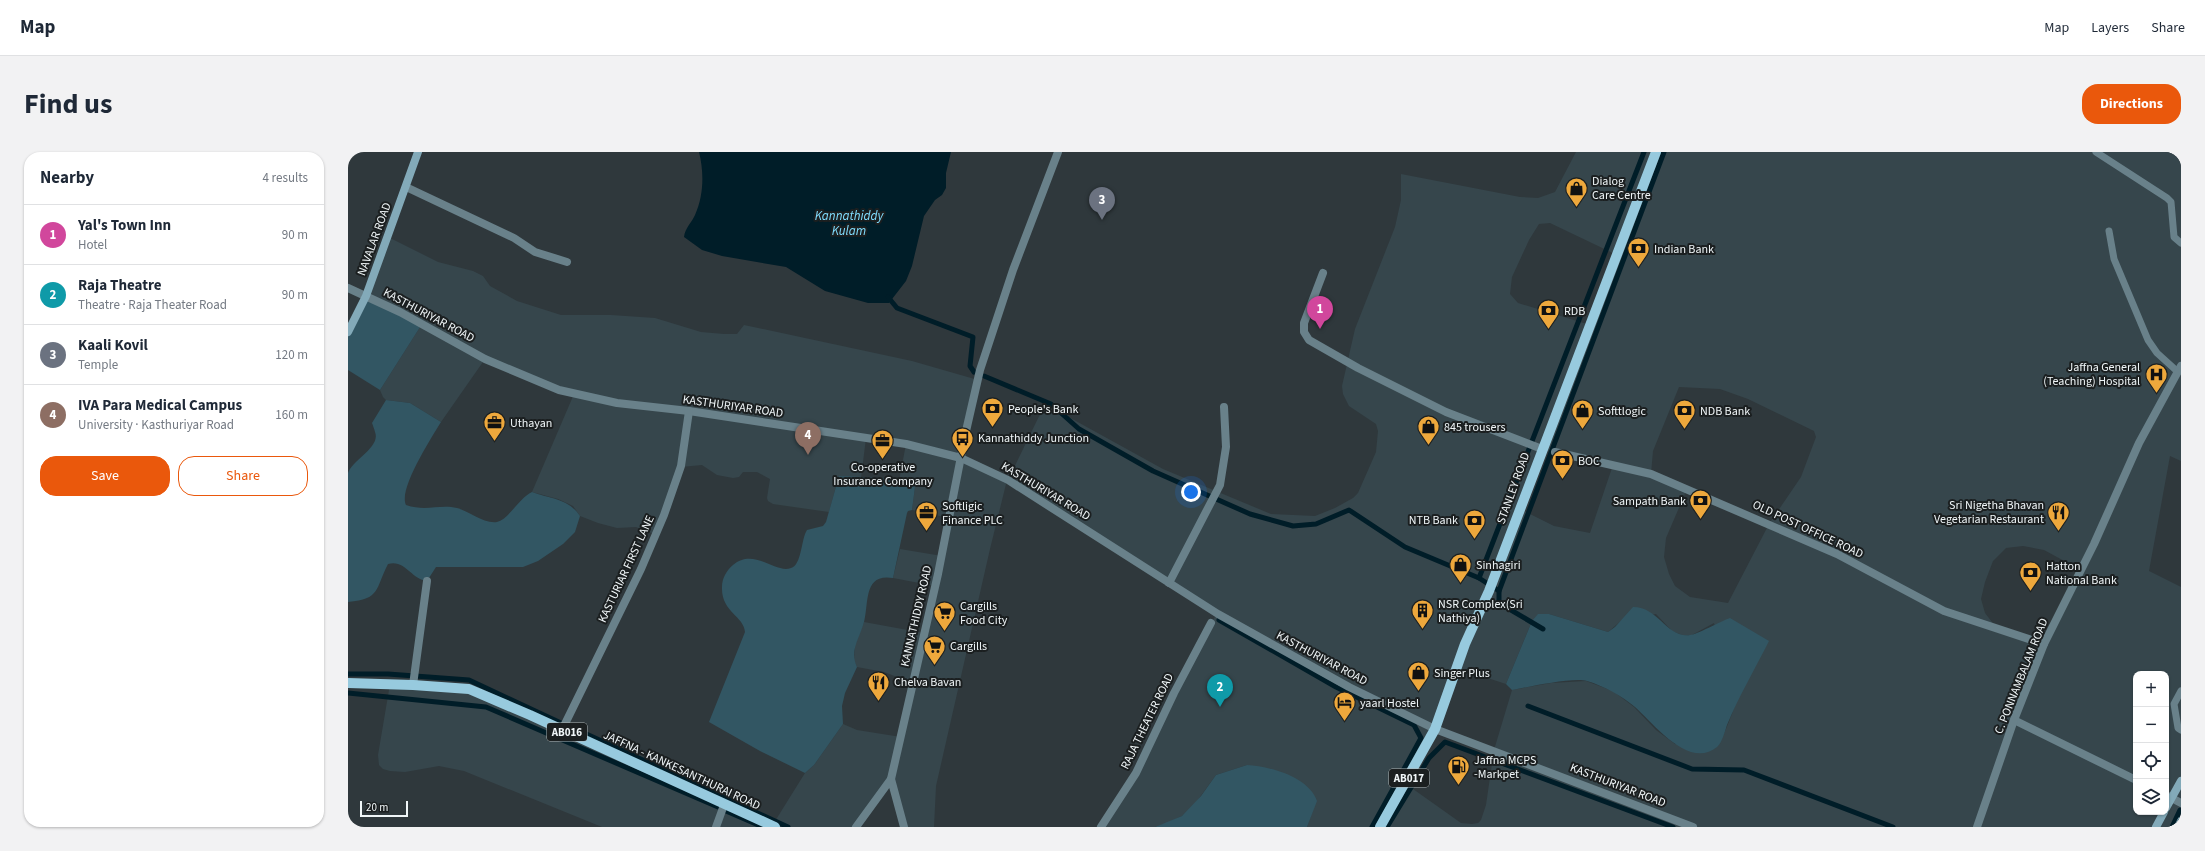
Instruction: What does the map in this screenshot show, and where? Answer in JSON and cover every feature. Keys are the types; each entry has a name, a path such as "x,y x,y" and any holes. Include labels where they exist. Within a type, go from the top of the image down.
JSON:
{"main road":[{"name":"STANLEY ROAD","path":"1380,827 1435,729 1466,644 1489,591 1656,152"},
{"name":"JAFFNA - KANKESANTHURAI ROAD","path":"348,683 469,689 562,730 722,810 775,827"}],"street":[{"name":"NAVALAR ROAD","path":"348,332 366,296 418,152"},
{"name":"KANNATHIDDY ROAD","path":"891,779 938,574 980,370 1010,277 1058,152"},
{"path":"406,187 514,238 535,252 567,262"},
{"path":"1322,273 1304,323 1304,332 1309,340 1358,368 1446,412 1542,449"},
{"name":"KASTHURIYAR ROAD","path":"348,288 400,312 485,358 559,390 617,403 689,411 906,444 961,458 1008,480 1218,614 1278,649 1349,687 1435,729 1693,827"},
{"name":"C. PONNAMBALAM ROAD","path":"1977,827 2014,720 2044,644 2094,544 2139,443 2180,369"},
{"path":"1169,583 1220,485 1226,447 1224,408"},
{"name":"KASTURIAR FIRST LANE","path":"562,730 641,569 664,516 681,466 689,411"},
{"name":"OLD POST OFFICE ROAD","path":"1556,452 1651,474 1837,554 1944,612 2044,644"},
{"path":"412,685 427,581"},
{"name":"RAJA THEATER ROAD","path":"1101,827 1136,773 1174,693 1211,623"},
{"path":"2014,720 2134,779"},
{"path":"856,827 891,779"},
{"path":"891,779 904,827"},
{"path":"2181,781 2169,796 2181,802"},
{"path":"716,827 722,810"},
{"path":"2156,827 2162,815"},
{"path":"2178,827 2181,821"}],"lane":[{"path":"2096,152 2168,198 2171,202 2174,237 2181,243"},
{"path":"2109,230 2114,260 2148,340 2157,353 2180,369"},
{"path":"2181,691 2174,704 2178,728 2181,730"}],"shaded area":[{"path":"1576,152 2181,152 2181,461 2170,456 2149,571 2181,587 2181,827 1307,827 1316,801 1247,765 1216,775 1192,808 1182,816 1167,823 1155,827 1101,827 1136,773 1211,623 1217,614 1007,480 936,786 934,827 904,827 891,779 856,827 602,827 464,771 439,766 405,772 390,771 383,769 379,765 378,755 390,684 469,689 772,826 805,773 814,765 843,724 857,730 901,737 913,683 884,672 857,667 854,661 855,645 864,622 924,633 935,586 893,578 900,549 942,556 949,518 912,510 915,487 912,484 899,481 906,444 866,438 861,478 839,476 829,512 773,504 768,501 767,498 770,479 757,472 743,472 739,477 733,478 717,475 702,465 681,467 654,534 636,527 617,528 598,523 580,516 573,506 558,499 532,492 574,394 485,359 441,422 410,403 386,400 380,390 422,324 366,296 388,237 438,262 473,271 483,276 490,286 517,301 561,315 611,315 655,318 701,332 724,334 737,334 744,325 912,361 978,380 961,458 1008,480 1045,404 1163,469 1271,514 1315,516 1335,508 1353,498 1358,493 1376,452 1378,431 1376,424 1349,406 1343,394 1342,386 1355,329 1395,227 1401,200 1401,174 1520,197 1538,198 1555,192","holes":["1550,223 1617,255 1590,325 1518,303 1510,294 1512,277 1529,240 1539,224","1679,387 1720,389 1748,399 1814,431 1816,437 1801,477 1769,524 1728,603 1690,597 1675,586 1669,574 1664,557 1666,538 1687,489 1651,474 1653,451","1542,449 1613,465 1590,533 1554,526 1520,509","2023,546 2044,550 2081,570 2044,644 1995,626 1985,613 1981,599 1985,582 1993,561 2006,548","1549,614 1608,632 1622,620 1656,614 1672,631 1682,635 1692,635 1714,623 1735,706 1718,746 1675,744 1656,730 1634,707 1613,691 1586,681 1551,683 1512,690 1494,750 1486,805 1481,820 1478,823 1472,824 1461,823 1406,784 1457,668 1506,684 1532,621"]},
{"path":"366,296 422,324 380,390 348,370 348,332"},
{"path":"386,400 410,403 441,422 411,476 405,497 406,505 420,508 457,508 487,521 497,522 506,517 522,499 532,492 564,502 575,510 580,516 575,532 563,544 538,561 523,567 436,567 427,581 417,577 399,564 388,564 376,591 372,595 359,601 348,602 348,473 355,463 374,443 376,438 372,423"},
{"path":"839,476 891,479 902,481 915,487 912,510 908,511 907,513 893,578 883,578 877,580 869,591 864,622 856,644 854,655 857,667 845,693 842,706 843,724 814,765 805,773 760,751 709,722 745,632 744,626 725,602 722,584 726,572 741,560 756,560 785,569 795,566 807,530 823,526 826,522"},
{"path":"1633,607 1642,608 1650,612 1668,627 1682,635 1693,634 1730,618 1769,641 1727,725 1722,740 1717,747 1706,753 1695,753 1684,749 1662,733 1635,707 1624,699 1587,681 1562,681 1512,690 1506,684 1532,621 1538,614 1549,614 1608,632 1615,627"},
{"path":"1247,765 1266,768 1287,774 1306,785 1313,793 1317,801 1307,827 1155,827 1182,816 1201,796 1216,775"}],"water":[{"name":"Kannathiddy Kulam","path":"699,152 951,152 946,173 946,188 942,195 935,200 924,216 912,266 906,281 889,303 868,303 825,291 786,267 722,256 702,250 684,237 694,218 702,192 702,167"}],"waterway":[{"path":"1479,578 1644,152"},
{"path":"1499,591 1664,152"},
{"path":"888,297 897,308 973,337 970,366 974,372"},
{"path":"984,376 1051,404 1079,429 1153,471 1250,514 1293,526 1316,524 1349,510 1405,547 1479,578 1499,591 1499,603 1543,629"},
{"path":"1219,620 1336,687 1414,725 1421,738 1372,827"},
{"path":"348,674 388,674 469,680 561,723"},
{"path":"348,693 486,707 718,807"},
{"path":"1528,706 1692,769 1744,770 1893,827"},
{"path":"569,726 788,827"},
{"path":"1387,827 1429,758 1445,742 1673,827"},
{"path":"2172,827 2180,810"},
{"path":"726,811 763,827"}],"place":[{"name":"Dialog Care Centre","path":"1577,208"},
{"name":"Kaali Kovil","path":"1102,220"},
{"name":"Indian Bank","path":"1638,268"},
{"name":"Yal's Town Inn","path":"1320,329"},
{"name":"RDB","path":"1548,330"},
{"name":"Jaffna General (Teaching) Hospital","path":"2156,394"},
{"name":"People's Bank","path":"993,428"},
{"name":"Softtlogic","path":"1582,430"},
{"name":"NDB Bank","path":"1685,430"},
{"name":"Uthayan","path":"495,442"},
{"name":"845 trousers","path":"1428,446"},
{"name":"IVA Para Medical Campus","path":"808,455"},
{"name":"Kannathiddy Junction","path":"963,458"},
{"name":"Co-operative Insurance Company","path":"883,460"},
{"name":"BOC","path":"1563,480"},
{"name":"Sampath Bank","path":"1701,520"},
{"name":"Softligic Finance PLC","path":"927,532"},
{"name":"Sri Nigetha Bhavan Vegetarian Restaurant","path":"2059,532"},
{"name":"NTB Bank","path":"1474,540"},
{"name":"Sinhagiri","path":"1460,584"},
{"name":"Hatton National Bank","path":"2030,592"},
{"name":"NSR Complex(Sri Nathiya)","path":"1423,630"},
{"name":"Cargills Food City","path":"944,632"},
{"name":"Cargills","path":"934,666"},
{"name":"Singer Plus","path":"1419,692"},
{"name":"Chelva Bavan","path":"878,702"},
{"name":"Raja Theatre","path":"1220,707"},
{"name":"yaarl Hostel","path":"1344,722"},
{"name":"Jaffna MCPS -Markpet","path":"1459,786"}]}
